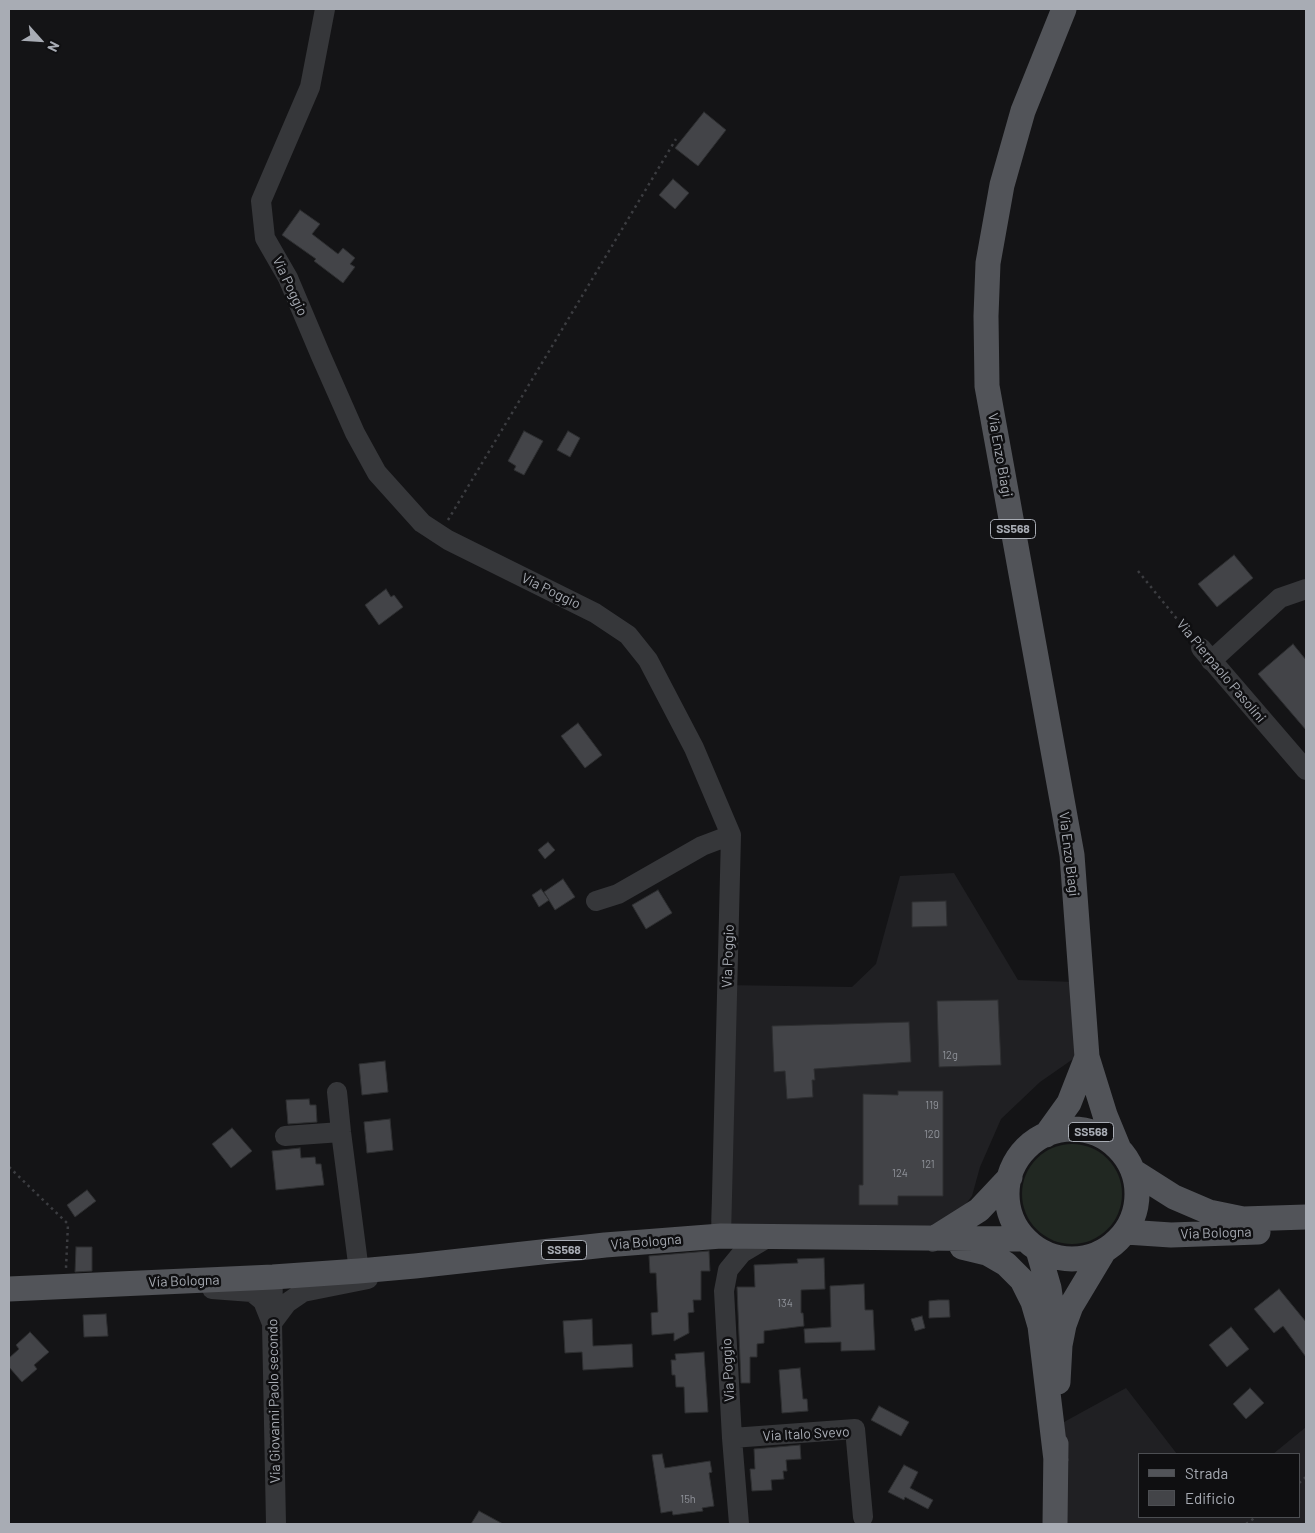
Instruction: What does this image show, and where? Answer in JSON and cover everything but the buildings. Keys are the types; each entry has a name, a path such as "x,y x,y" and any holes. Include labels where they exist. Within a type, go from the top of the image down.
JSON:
{"main road":[{"name":"Via Enzo Biagi","path":"1064,9 1023,111 1002,185 988,263 986,316 987,378 1072,855 1087,1057 1105,1115 1119,1149"},
{"name":"Via Enzo Biagi","path":"1046,1135 1069,1103 1087,1057"},
{"name":"Via Bologna","path":"1072,1129 1098,1134 1119,1149 1133,1172 1138,1192 1135,1213 1126,1232 1116,1243 1088,1258 1071,1260 1054,1257 1032,1245 1016,1226 1010,1210 1008,1194 1010,1178 1015,1164 1024,1152 1034,1142 1046,1135 1072,1129"},
{"name":"Via Bologna","path":"1133,1172 1174,1197 1209,1212 1243,1219 1306,1217"},
{"name":"Via Bologna","path":"933,1239 979,1210 1010,1178"},
{"name":"Via Bologna","path":"1126,1232 1171,1235 1306,1230"},
{"name":"Via Bologna","path":"9,1289 273,1278 415,1266 605,1245 721,1236 933,1239 1032,1245"},
{"path":"933,1239 987,1253 1006,1264 1022,1280 1033,1302 1040,1326 1056,1460"},
{"path":"1032,1245 1049,1288 1053,1317 1056,1422 1055,1524"},
{"path":"1056,1422 1060,1346 1064,1325 1071,1306 1104,1251"}],"street":[{"name":"Via Poggio","path":"325,9 310,87 261,201 265,238 288,278 320,356 355,433 377,473 422,523 448,540 595,613 628,635 648,660 694,748 731,834 721,1236"},
{"path":"1206,654 1280,598 1306,589"},
{"name":"Via Pierpaolo Pasolini","path":"1206,654 1306,770"},
{"path":"596,901 618,894 702,846 731,834"},
{"path":"337,1092 359,1271"},
{"path":"285,1136 341,1132"},
{"name":"Via Poggio","path":"739,1524 724,1291 728,1270 742,1253 769,1237"},
{"path":"272,1323 287,1303 303,1292 363,1280 415,1266"},
{"name":"Via Giovanni Paolo secondo","path":"273,1278 272,1323 276,1524"},
{"path":"131,1283 252,1292 263,1301 272,1323"},
{"name":"Via Italo Svevo","path":"732,1438 855,1429 863,1517"}],"path":[{"path":"439,534 676,139"},
{"name":"Via Pierpaolo Pasolini","path":"1138,572 1206,654"},
{"path":"9,1167 68,1224 65,1286"}],"shaded area":[{"path":"954,873 1018,980 1075,982 1076,1057 1040,1082 1001,1119 980,1167 972,1196 939,1239 739,1239 711,1221 724,985 852,987 876,964 900,876"},
{"path":"1072,1144 1082,1145 1100,1152 1114,1166 1121,1184 1121,1204 1114,1222 1100,1236 1082,1243 1072,1244 1062,1243 1044,1236 1030,1222 1023,1204 1022,1194 1023,1184 1030,1166 1044,1152 1062,1145"},
{"path":"1126,1388 1176,1453 1138,1453 1138,1518 1300,1518 1300,1453 1274,1453 1306,1427 1306,1524 1062,1524 1064,1422"}]}
